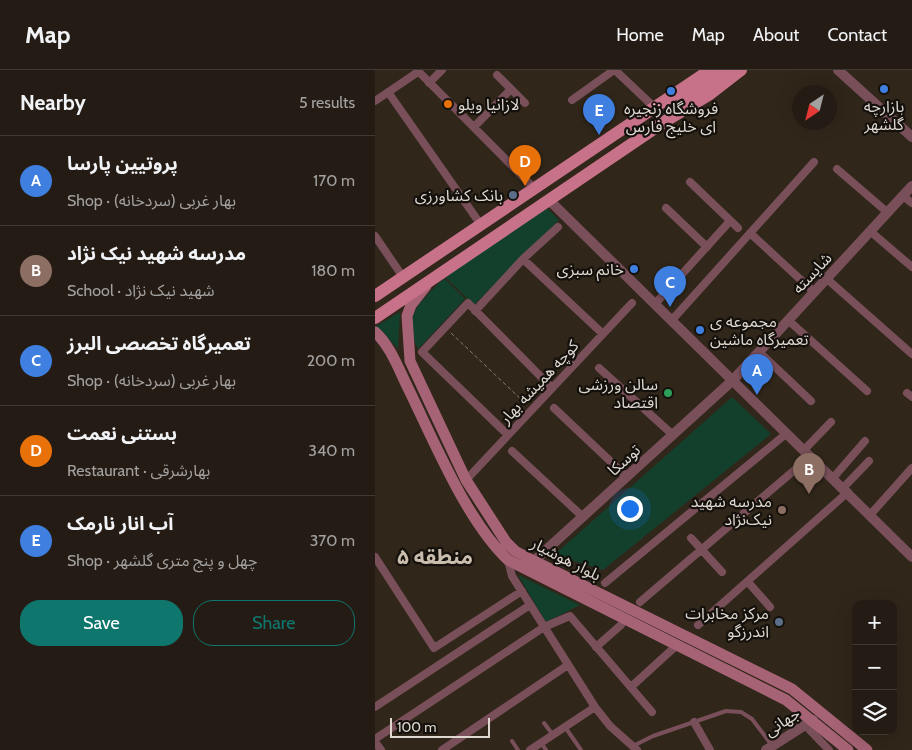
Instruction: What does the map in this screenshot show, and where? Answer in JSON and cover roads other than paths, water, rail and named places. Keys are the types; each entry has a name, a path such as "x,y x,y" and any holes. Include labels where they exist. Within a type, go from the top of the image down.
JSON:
{"main road":[{"path":"667,120 678,106 725,70"},
{"path":"375,318 667,120 710,94 741,70"},
{"path":"375,296 706,72"},
{"name":"بلوار هوشیار","path":"431,279 411,305 407,316 410,361 467,480 506,542 515,551 683,643"},
{"name":"بلوار هوشیار","path":"375,332 397,366 461,494 498,550 509,560 683,643 792,689 867,750"},
{"path":"397,366 399,353 404,353 410,361"},
{"name":"بلوار هوشیار","path":"707,653 786,700 809,723 848,750"}],"street":[{"path":"429,83 441,70"},
{"path":"572,100 614,70 655,108"},
{"path":"838,70 912,137"},
{"path":"375,101 417,71 535,189"},
{"path":"497,75 525,103"},
{"path":"474,127 511,89"},
{"path":"388,92 481,225"},
{"path":"672,320 814,162"},
{"path":"837,168 887,212"},
{"path":"689,182 738,228"},
{"name":"شایسته","path":"733,380 912,186"},
{"path":"903,196 912,203"},
{"path":"550,201 871,515 912,558"},
{"path":"666,208 707,247"},
{"path":"655,304 730,221"},
{"path":"475,310 523,259 558,227"},
{"path":"870,231 912,267"},
{"path":"750,233 814,292"},
{"path":"375,236 403,277"},
{"path":"523,259 603,334"},
{"path":"827,279 912,354"},
{"path":"508,436 422,352 468,303 552,388"},
{"name":"کوچه همیشه بهار","path":"467,480 631,304"},
{"path":"788,320 867,391"},
{"path":"759,352 811,402"},
{"path":"599,368 673,435"},
{"name":"توسکا","path":"534,561 733,380"},
{"path":"554,408 627,477"},
{"path":"640,602 703,550 807,453 831,422"},
{"path":"605,583 787,434"},
{"path":"833,478 865,441"},
{"path":"511,451 583,517"},
{"path":"698,625 845,490 869,461"},
{"path":"871,515 912,468"},
{"path":"691,538 722,572"},
{"path":"375,557 435,648 522,591"},
{"path":"509,560 512,576 595,707 610,726 635,748"},
{"path":"747,582 770,607"},
{"path":"375,707 530,604"},
{"path":"381,750 375,740 544,627 570,616 652,712"},
{"path":"596,647 621,625"},
{"path":"631,687 683,643"},
{"path":"442,750 568,665"},
{"path":"530,750 595,707"},
{"path":"694,722 710,750"},
{"path":"809,723 829,750"},
{"name":"جهانی","path":"772,749 809,723"}],"lane":[{"path":"635,748 653,736 726,710 741,712 752,719 772,749"},
{"path":"545,723 553,735"},
{"path":"565,727 581,750"},
{"path":"512,741 519,750"},
{"path":"541,743 546,750"}],"place":[{"name":"بازارچه گلشهر","path":"884,89"},
{"name":"فروشگاه زنجیره ای خلیج فارس","path":"671,91"},
{"name":"لازانیا ویلو","path":"448,104"},
{"name":"آب انار نارمک","path":"599,135"},
{"name":"بستنی نعمت","path":"525,186"},
{"name":"بانک کشاورزی","path":"513,195"},
{"name":"خانم سبزی","path":"634,269"},
{"name":"تعمیرگاه تخصصی البرز","path":"670,307"},
{"name":"مجموعه ی تعمیرگاه ماشین","path":"700,330"},
{"name":"سالن ورزشی اقتصاد","path":"668,393"},
{"name":"پروتیین پارسا","path":"757,395"},
{"name":"مدرسه شهید نیک نژاد","path":"809,494"},
{"name":"مدرسه شهید نیک‌نژاد","path":"782,510"},
{"name":"مرکز مخابرات اندرزگو","path":"779,622"}],"district":[{"name":"منطقه ۵","path":"435,556"}]}
